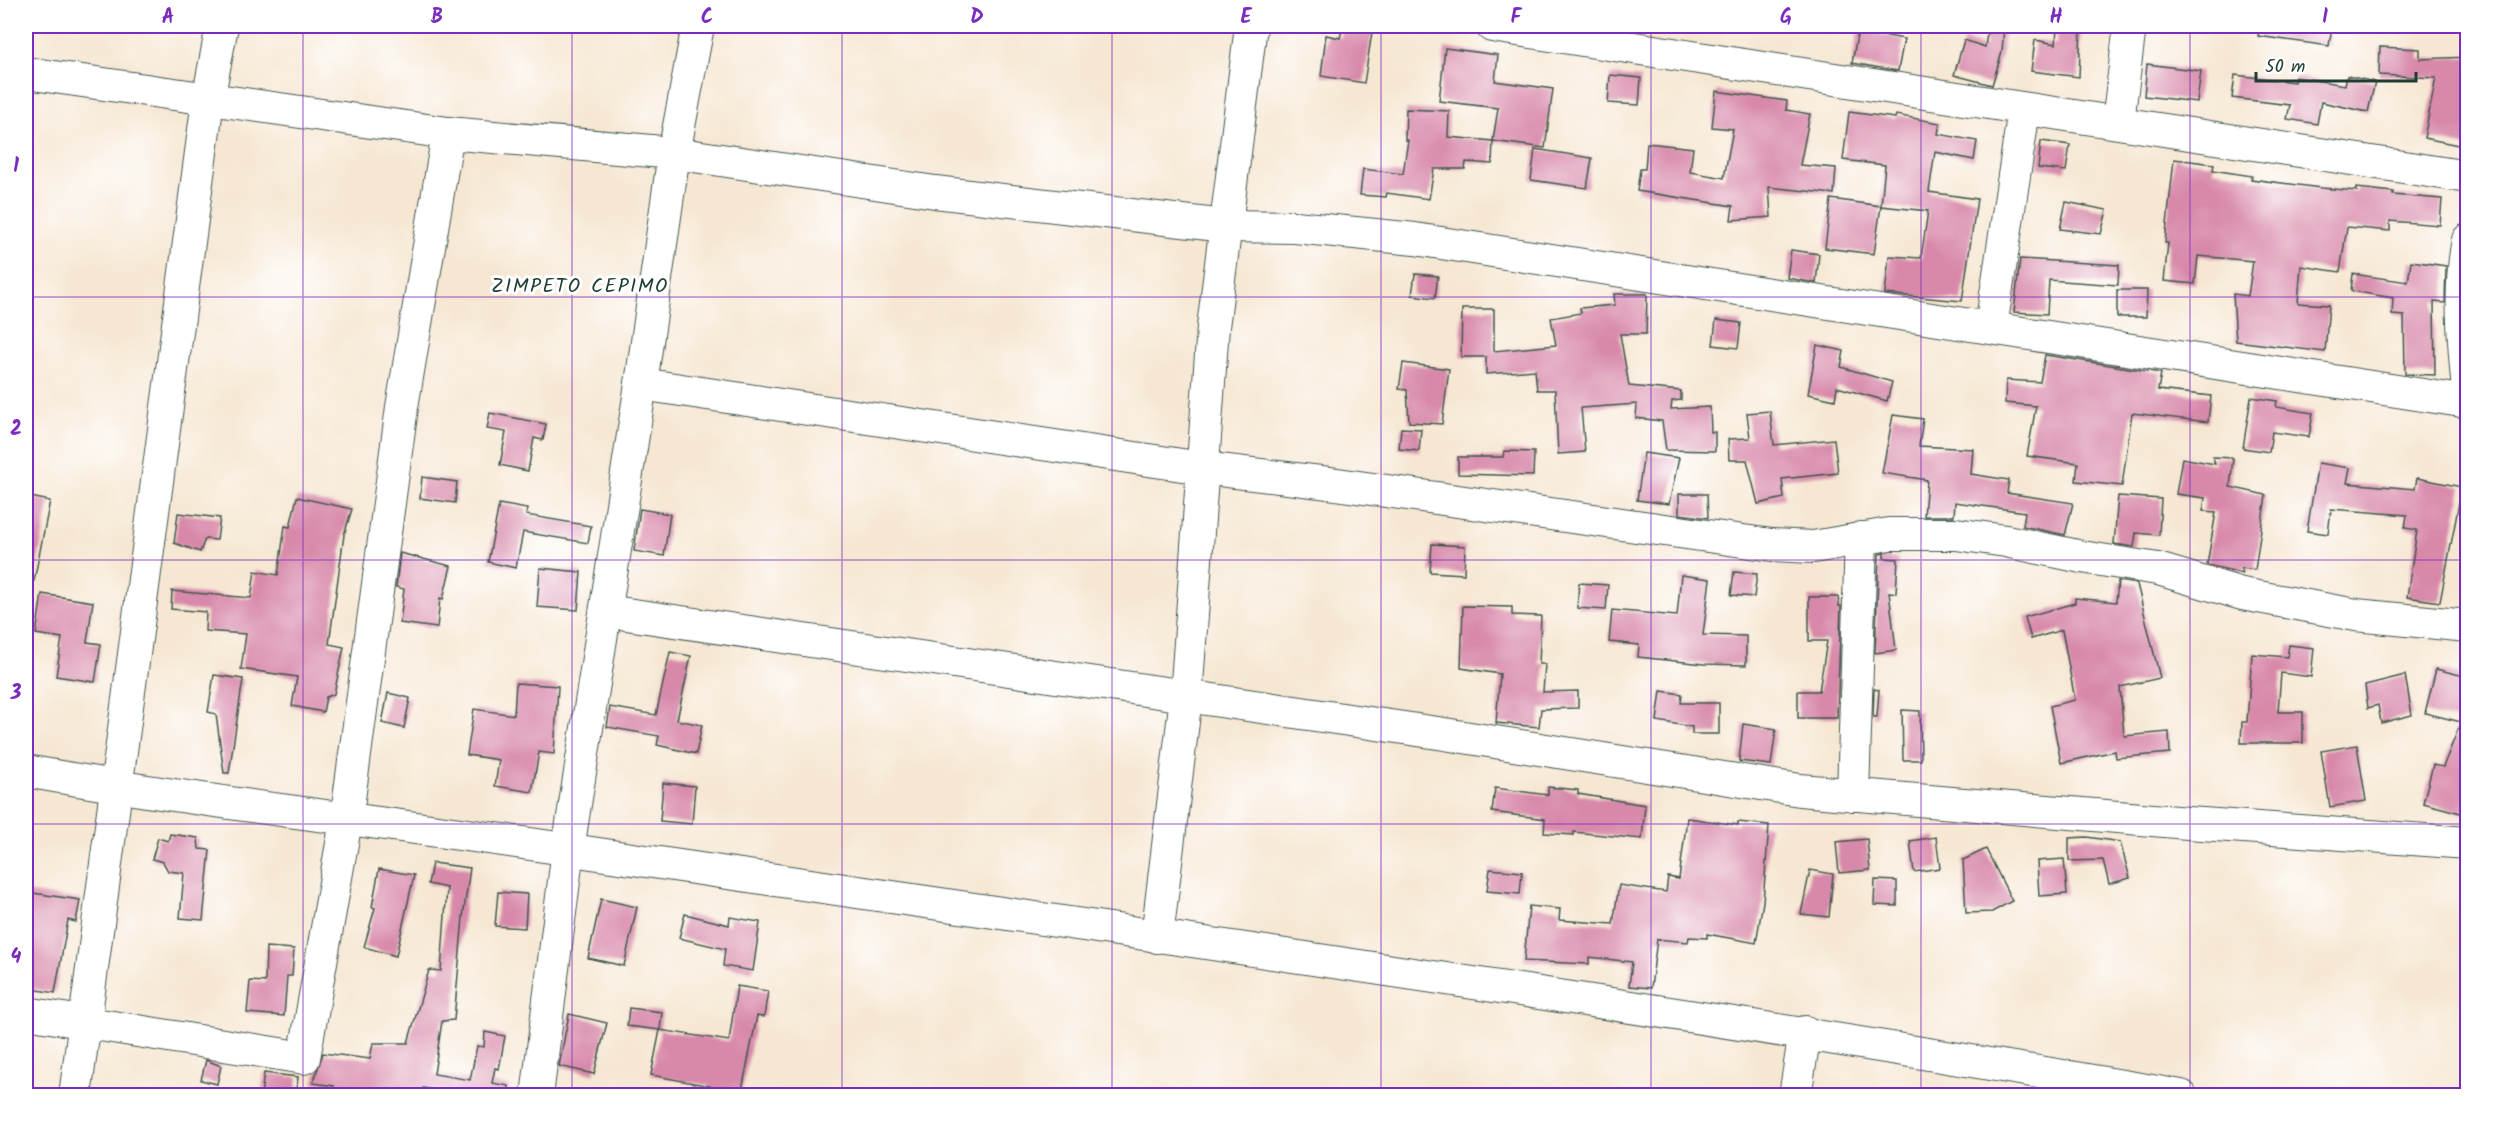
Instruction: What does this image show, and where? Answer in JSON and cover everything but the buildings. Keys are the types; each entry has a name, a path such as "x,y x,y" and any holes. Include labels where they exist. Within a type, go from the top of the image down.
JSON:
{"street":[{"path":"75,1095 208,100 222,26"},
{"path":"546,1094 568,849 641,384 674,153 698,26"},
{"path":"1157,937 1186,697 1213,327 1251,26"},
{"path":"1492,26 2468,177"},
{"path":"2118,123 2130,26"},
{"path":"26,72 448,133 674,153 935,192 1225,226 1295,226 1415,238 2468,402"},
{"path":"1991,327 2024,110"},
{"path":"26,1013 304,1058 346,820 402,407 448,133"},
{"path":"2468,240 2463,262 2463,317 2468,392"},
{"path":"641,384 1202,468 1329,483 1772,545 1813,547 1889,534 1956,534 2158,569 2242,594 2356,615 2468,626"},
{"path":"1852,795 1860,538"},
{"path":"606,611 1852,795 2468,843"},
{"path":"26,771 117,788 568,849 1804,1032 2181,1095"},
{"path":"1795,1095 1804,1032"}],"district":[{"name":"ZIMPETO CEPIMO","path":"580,285"}]}
